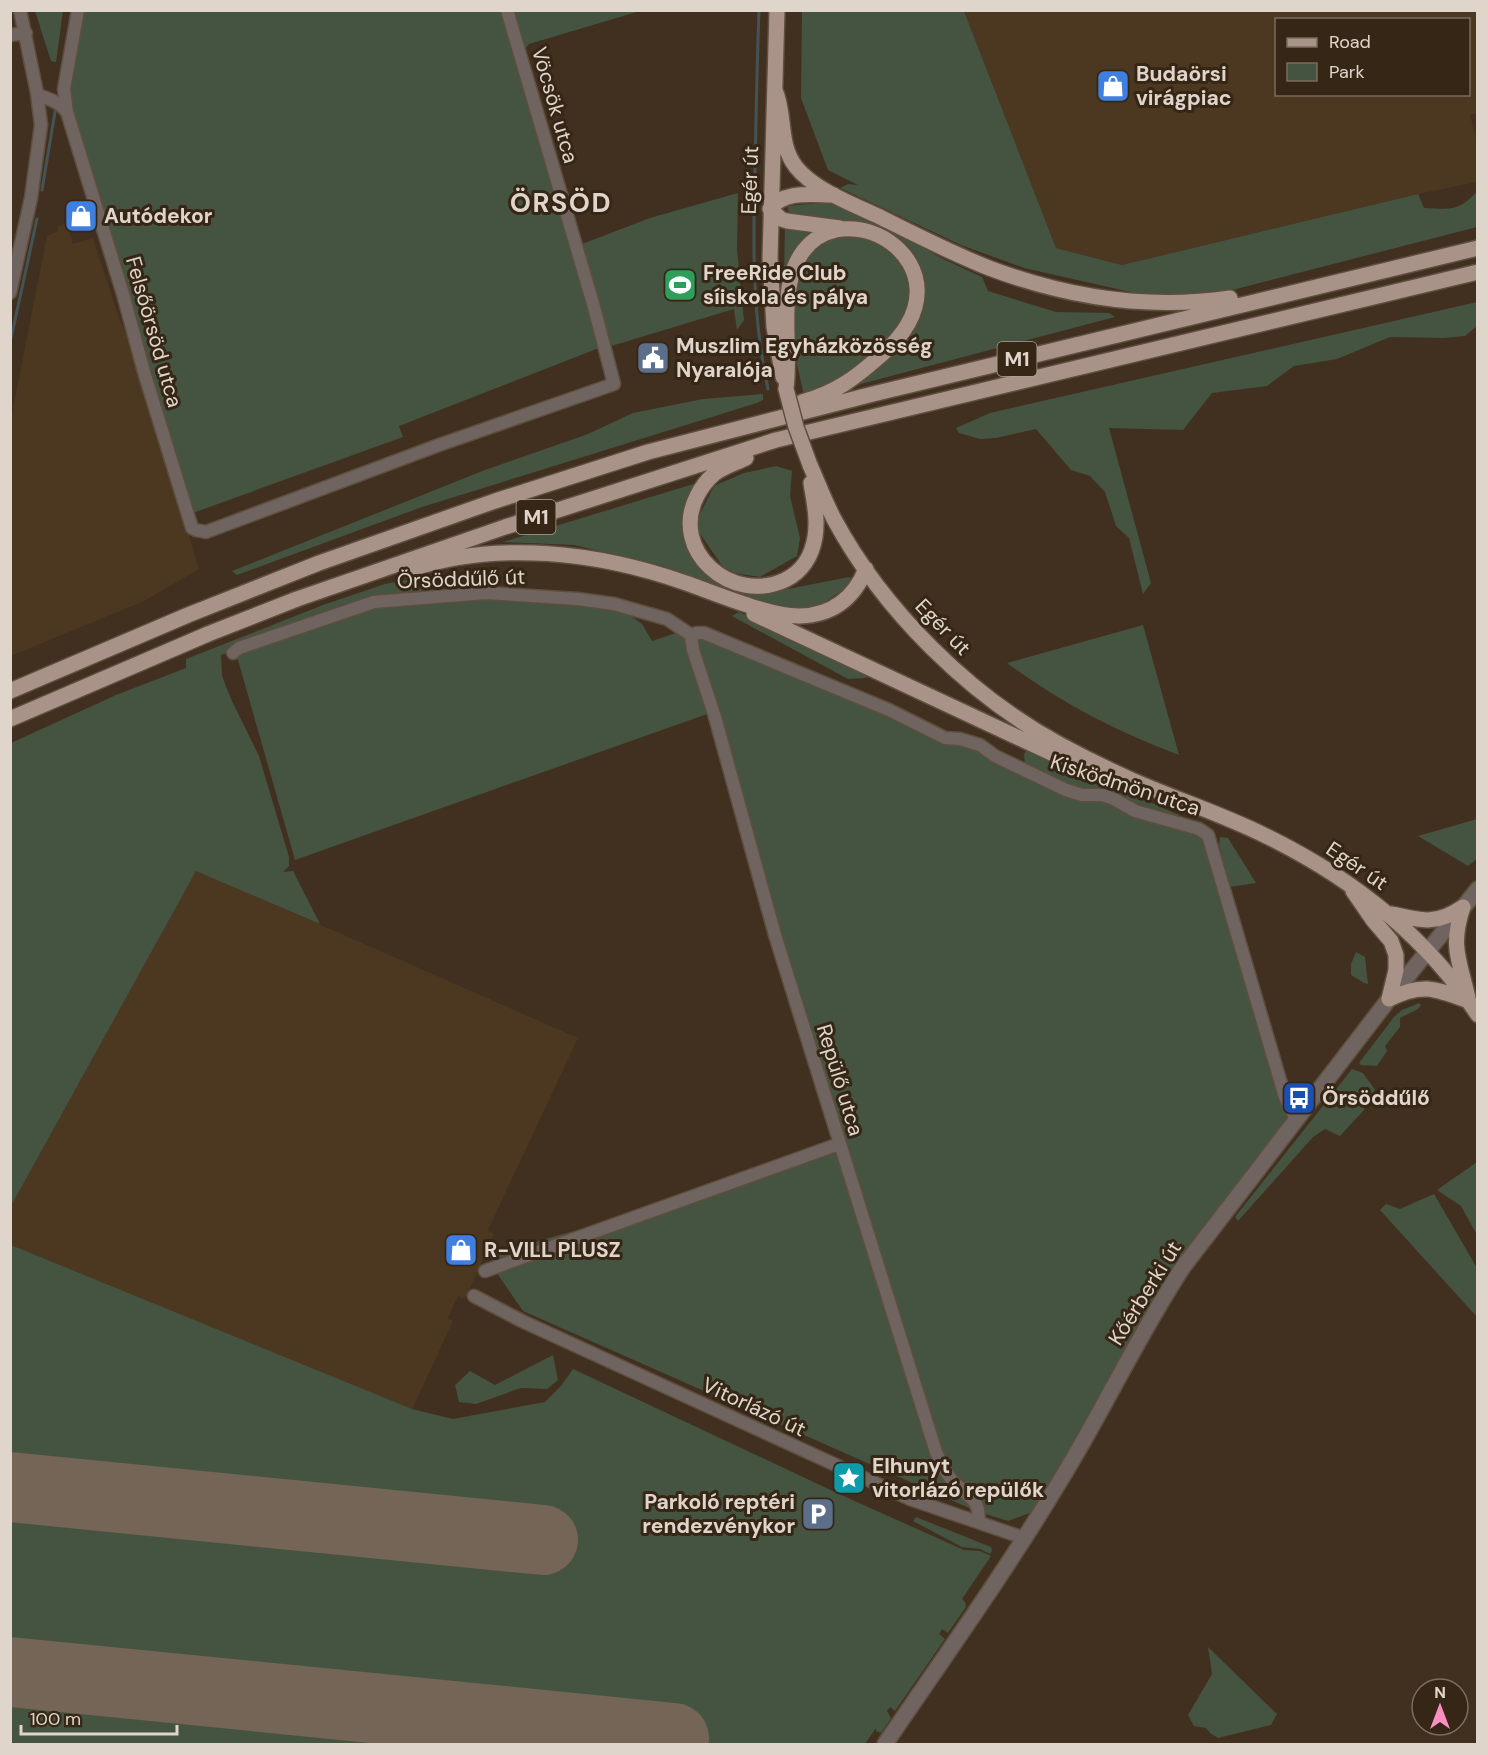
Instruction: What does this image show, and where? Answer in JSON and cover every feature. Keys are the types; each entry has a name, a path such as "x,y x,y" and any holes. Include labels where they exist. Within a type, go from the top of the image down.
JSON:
{"main road":[{"name":"Egér út","path":"777,10 770,209 770,258 777,355 795,427 810,465 835,521 866,569 917,633 966,680 1029,726 1132,780 1192,803 1309,858 1390,914 1428,952 1478,1015"},
{"path":"775,90 781,104 784,143 790,159 798,170 834,195 988,268 1035,284 1073,293 1118,300 1164,303 1214,300 1313,286"},
{"path":"721,432 745,419 824,396 835,390 889,349 905,330 914,314 917,296 915,278 908,261 897,246 882,236 868,231 787,221 781,219 770,209 775,202 784,197 834,195"},
{"path":"786,389 789,354 788,300 794,270 804,252 813,243 832,232 846,229"},
{"name":"M1","path":"10,691 188,615 319,563 495,501 648,452 1313,286 1478,248"},
{"name":"M1","path":"10,719 208,634 297,599 505,527 776,440 1478,272"},
{"path":"776,440 761,452 714,474 706,482 694,503 690,522 692,534 699,554 712,570 730,581 756,587 768,587 792,576 802,568 812,550 816,528 816,505 810,465"},
{"path":"297,599 336,595 419,567 474,557 528,552 552,553 629,566 766,610 798,616 813,614 836,606 852,595 866,569"},
{"path":"705,590 1094,773 1132,780"},
{"path":"1348,884 1393,948 1396,970 1389,999"},
{"path":"1390,914 1435,921 1463,907"},
{"path":"1463,907 1456,927 1455,942 1468,1000"},
{"path":"1389,999 1405,991 1419,988 1441,991 1468,1000"}],"street":[{"path":"10,293 31,198 41,125 38,95 20,10"},
{"name":"Felsőörsöd utca","path":"78,10 64,89 65,109 120,283 144,372 192,528"},
{"name":"Vöcsök utca","path":"192,528 206,532 439,445 614,384 594,307 507,10"},
{"path":"10,35 26,33"},
{"path":"38,95 52,100 65,109"},
{"name":"Örsöddűlő út","path":"233,653 239,648 374,602 486,593 578,599 614,604 667,619 691,635"},
{"name":"Kisködmön utca","path":"691,635 704,633 889,710 945,738 960,739 980,745 995,756 1066,790 1083,795 1103,795 1135,812 1199,829 1208,836 1285,1097 1296,1119"},
{"name":"Repülő utca","path":"691,635 693,650 717,726 775,935 936,1452 952,1480 977,1505 980,1512 978,1521"},
{"name":"Kőérberki út","path":"885,1744 1064,1475 1160,1302 1183,1267 1389,999 1478,889"},
{"path":"485,1271 839,1144"},
{"name":"Vitorlázó út","path":"474,1296 524,1322 857,1476 935,1508 1024,1538"}],"shaded area":[{"path":"964,11 1477,11 1477,113 1470,115 1477,143 1477,182 1122,265 1056,248"},
{"path":"66,223 73,244 93,238 120,321 133,345 199,569 144,601 11,656 11,418 47,236 58,231 58,226"},
{"path":"196,870 578,1038 488,1230 494,1234 468,1293 465,1299 458,1296 448,1318 453,1321 412,1410 11,1245 11,1206"}],"green space":[{"path":"35,11 63,11 56,62 51,61"},
{"path":"74,11 640,11 529,44 517,58 599,348 399,426 403,437 190,514 73,110 61,99"},
{"path":"802,11 964,11 1056,248 1122,265 1418,194 1424,208 1454,208 1465,203 1477,191 1477,227 1209,296 1144,295 1024,268 961,245 840,188 848,184 858,185 828,170 801,98"},
{"path":"738,193 737,250 744,320 737,330 734,309 608,347 582,244 650,218"},
{"path":"828,202 866,216 943,259 982,277 988,291 1056,312 1109,313 1115,317 857,385 895,353 915,325 919,315 922,286 919,264 910,248 895,236 876,228 833,218 793,214 788,211 788,206"},
{"path":"785,226 822,230 800,248 784,273"},
{"path":"834,236 871,237 902,262 910,283 908,312 872,357 823,389 804,395 794,352 795,298 804,263 812,250"},
{"path":"1477,302 1477,326 1465,336 1390,337 1337,359 1294,366 1267,386 1212,393 1183,430 1109,428 1151,583 1143,594 1129,538 1116,526 1105,492 1090,476 1071,470 1036,429 996,438 980,439 959,433 956,428 990,413"},
{"path":"763,394 763,400 757,403 422,507 237,575 232,571 485,470 588,434 633,413 703,399"},
{"path":"776,466 792,471 790,496 800,538 797,556 760,577 735,573 723,567 699,532 699,516 714,486 744,473"},
{"path":"700,482 686,515 686,544 704,573 749,592 773,592 849,577 852,580 850,585 819,606 787,609 755,601 663,566 574,545 503,542"},
{"path":"438,574 424,590 375,597 221,655 222,676 259,756 289,857 289,866 283,872 293,871 320,924 196,871 11,1206 11,743 116,695 186,668 186,659 323,605 385,584"},
{"path":"454,595 620,608 642,624 652,641 679,632 697,633 1093,796 1208,835 1296,1119 1211,1231 1064,1475 1030,1513 1008,1521 976,1511 523,1311 492,1266 497,1252 659,1208 839,1143 710,713 295,860 236,653 378,603"},
{"path":"739,612 867,673 866,678 848,679 732,616"},
{"path":"1143,625 1179,755 1134,737 1069,704 1007,663"},
{"path":"1028,748 1082,779 1131,794 1188,819 1186,822 1107,793 1075,788 1025,764 1024,754"},
{"path":"1477,819 1477,859 1468,866 1418,836"},
{"path":"1220,837 1228,838 1256,883 1230,887 1219,846"},
{"path":"1356,952 1365,957 1368,984 1351,975 1351,964"},
{"path":"1419,1003 1421,1005 1418,1009 1400,1018 1400,1027 1385,1046 1387,1051 1377,1066 1361,1065 1359,1063 1394,1017 1402,1010"},
{"path":"1352,1069 1363,1073 1375,1090 1363,1111 1340,1136 1325,1129 1313,1137 1238,1221 1235,1217"},
{"path":"1477,1162 1477,1235 1461,1206 1437,1190"},
{"path":"1434,1194 1477,1268 1477,1317 1380,1210 1386,1204 1400,1209"},
{"path":"11,1245 412,1409 453,1419 545,1402 561,1386 573,1369 964,1550 980,1551 991,1556 962,1599 966,1607 948,1633 942,1629 939,1634 945,1639 895,1711 890,1707 887,1711 891,1718 881,1733 876,1731 876,1728 865,1744 11,1744"},
{"path":"553,1355 558,1380 547,1389 521,1388 476,1404 459,1402 455,1385 470,1371 495,1385"},
{"path":"916,1517 991,1547 992,1551 990,1554 980,1549 962,1547 913,1521"},
{"path":"1208,1647 1277,1714 1271,1725 1218,1738 1206,1728 1194,1726 1188,1715 1212,1674"}],"waterway":[{"path":"759,10 754,253 756,308 768,389"},
{"path":"42,190 56,106"},
{"path":"10,343 37,219"}],"runway":[{"path":"10,1487 543,1540"},
{"path":"10,1672 674,1738"}],"place":[{"name":"Budaörsi virágpiac","path":"1113,86"},
{"name":"Autódekor","path":"81,216"},
{"name":"FreeRide Club síiskola és pálya","path":"680,285"},
{"name":"Muszlim Egyházközösség Nyaralója","path":"653,358"},
{"name":"Örsöddűlő","path":"1299,1098"},
{"name":"R-VILL PLUSZ","path":"461,1250"},
{"name":"Elhunyt vitorlázó repülők","path":"849,1478"},
{"name":"Parkoló reptéri rendezvénykor","path":"818,1514"}],"district":[{"name":"ÖRSÖD","path":"561,202"}]}
